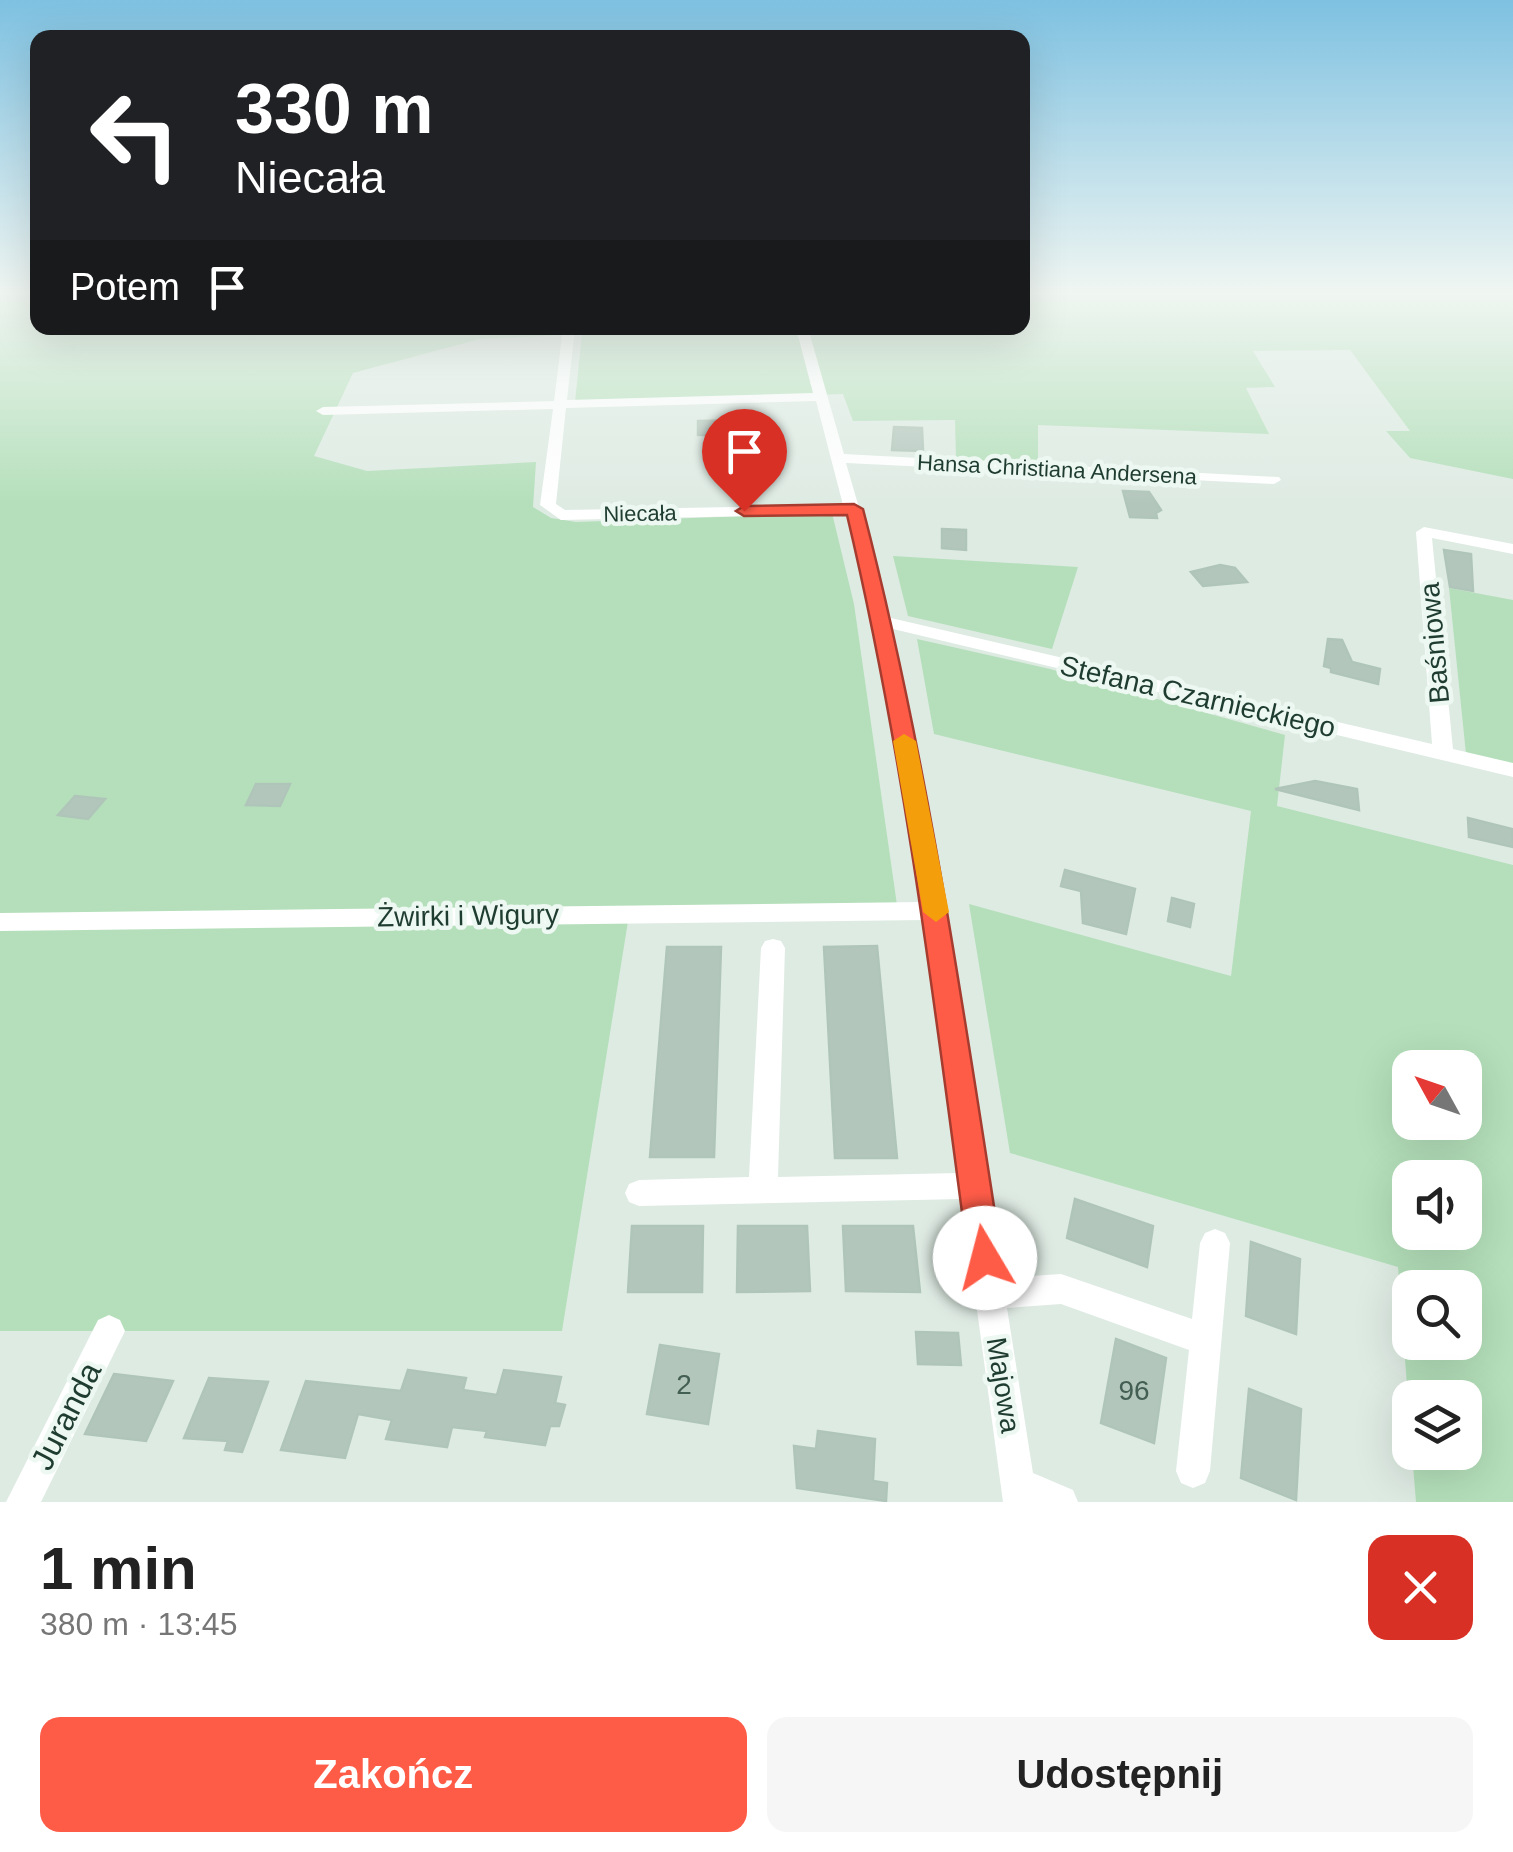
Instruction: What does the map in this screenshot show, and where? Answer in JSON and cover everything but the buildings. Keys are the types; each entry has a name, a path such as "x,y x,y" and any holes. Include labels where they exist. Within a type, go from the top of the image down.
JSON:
{"street":[{"path":"560,406 565,364"},
{"name":"Majowa","path":"812,364 882,621 936,911 1020,1493"},
{"path":"323,411 821,397"},
{"name":"Niecała","path":"560,406 548,506 561,515 854,509"},
{"name":"Hansa Christiana Andersena","path":"840,458 1274,480"},
{"name":"Baśniowa","path":"1443,754 1424,532 1513,549"},
{"name":"Stefana Czarnieckiego","path":"882,621 1513,770"},
{"name":"Żwirki i Wigury","path":"0,922 936,911"},
{"path":"764,1191 773,948"},
{"path":"639,1194 974,1186"},
{"path":"1193,1472 1216,1243"},
{"path":"991,1294 1062,1289 1206,1340"},
{"name":"Juranda","path":"23,1502 109,1331"},
{"path":"1020,1493 1060,1502"}],"green space":[{"path":"0,364 386,364 353,373 314,456 367,471 536,462 533,507 551,518 576,522 832,513 854,604 897,905 630,909 562,1331 0,1331"},
{"path":"579,364 1261,364 1275,387 1246,388 1269,434 1038,425 1038,463 956,459 955,420 853,421 843,394 575,402"},
{"path":"1360,364 1513,364 1513,479 1410,458 1386,431 1410,431"},
{"path":"893,556 1078,567 1052,649 908,616"},
{"path":"1449,588 1513,600 1513,764 1466,754"},
{"path":"917,639 1050,669 1285,735 1277,806 1513,865 1513,1502 1416,1502 1413,1470 1482,1470 1482,1380 1407,1380 1405,1360 1482,1360 1482,1270 1398,1270 1010,1153 969,904 1231,976 1251,811 934,734"}],"slow traffic":[{"path":"904,741 936,912"}],"route":[{"path":"744,511 854,509 882,621 936,911 985,1258"}]}
